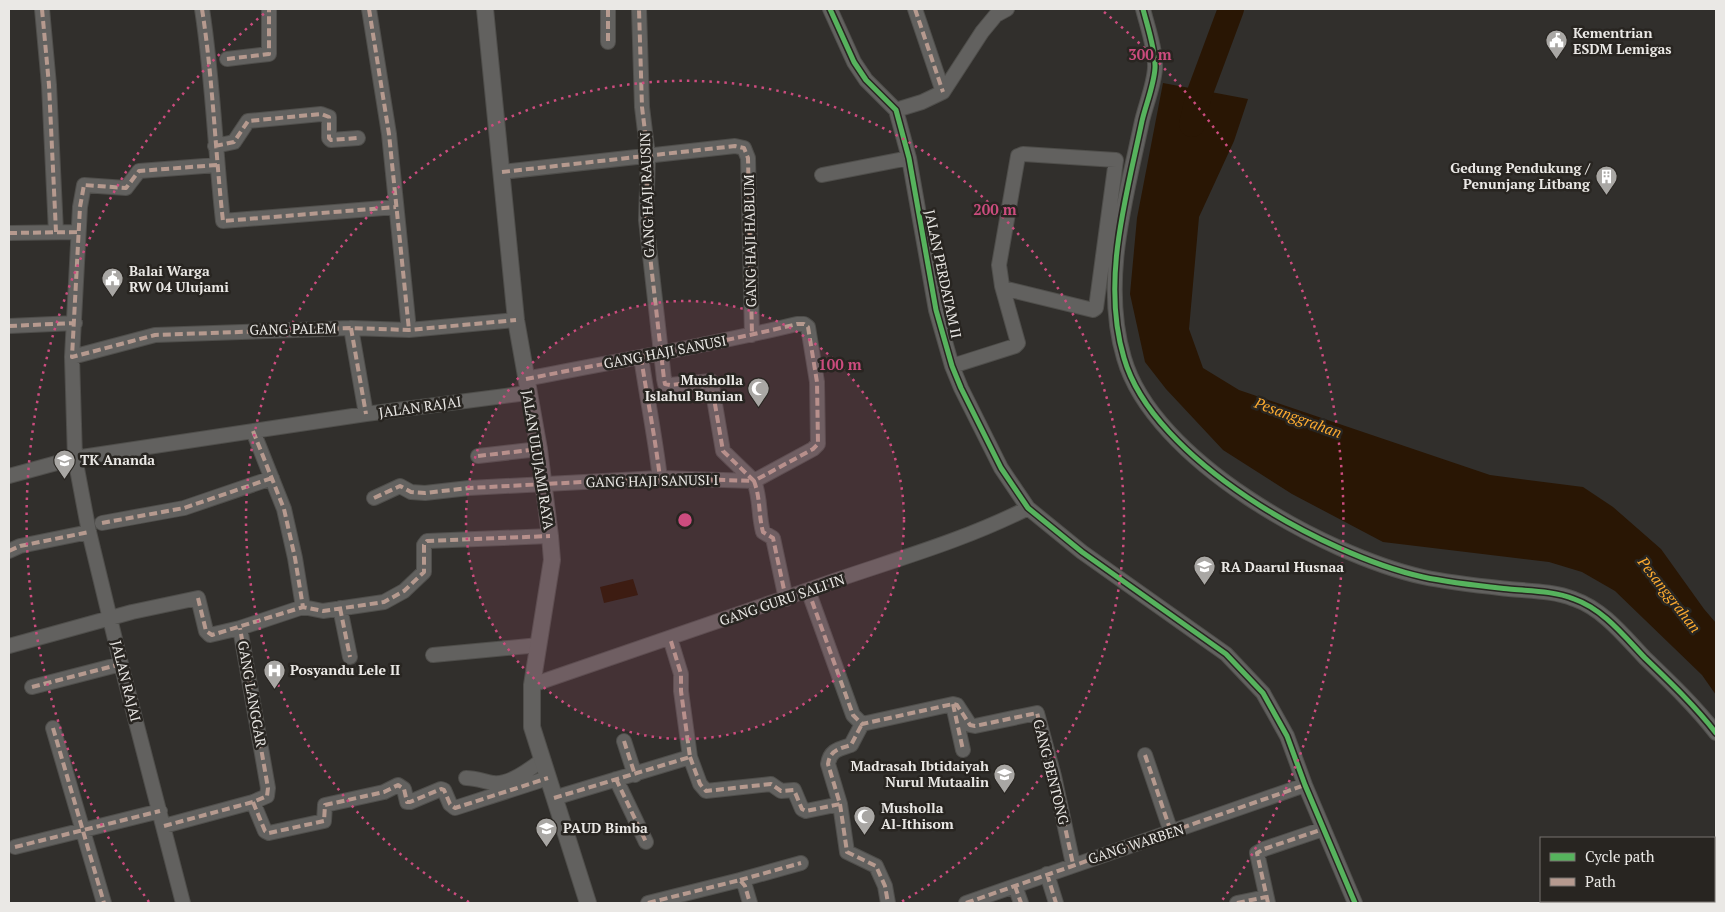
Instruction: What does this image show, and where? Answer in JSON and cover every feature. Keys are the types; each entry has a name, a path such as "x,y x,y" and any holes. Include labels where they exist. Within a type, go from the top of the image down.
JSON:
{"street":[{"path":"42,9 49,85 56,232"},
{"path":"202,9 210,61 215,146 224,220 396,207"},
{"path":"228,59 269,54 269,9"},
{"path":"369,9 389,134 409,330"},
{"name":"JALAN ULUJAMI RAYA","path":"485,9 516,320 526,386 539,449 552,560 532,685 532,727 588,903"},
{"path":"608,9 608,42"},
{"name":"GANG HAJI RAUSIN","path":"638,9 642,107 648,156 646,220 665,384 711,381 723,451 754,481"},
{"name":"JALAN PERDATAM II","path":"830,9 854,62 866,80 896,110 909,158 936,310 952,366 1001,468 1028,508 1082,552 1226,654 1263,693 1287,736 1305,785 1355,903"},
{"path":"915,9 943,92"},
{"path":"896,110 922,102 943,92 986,27 996,15 1007,9"},
{"path":"1143,9 1155,67 1131,176 1117,255 1114,308 1124,358 1137,392 1143,400 1174,438 1231,486 1296,527 1365,560 1422,577 1480,586 1544,592 1567,597 1601,613 1701,714 1716,734"},
{"path":"215,146 234,142 248,121 321,114 329,116 329,138 331,140 358,138"},
{"name":"GANG HAJI HABLUM","path":"648,156 735,146 744,148 748,158 752,335"},
{"path":"952,366 1015,346 1018,343 1003,288 999,265 1018,156 1023,154 1116,160 1096,308 1093,310 1003,288"},
{"path":"502,172 648,156"},
{"path":"822,175 909,158"},
{"name":"JALAN RAJAI","path":"183,903 89,532 75,458 72,357 78,232 84,185 126,188 135,173 139,171 217,165"},
{"path":"9,233 78,232"},
{"name":"GANG PALEM","path":"72,357 155,334 351,328 409,330 516,320"},
{"path":"9,326 74,323"},
{"name":"GANG HAJI SANUSI","path":"526,386 661,352 804,324 808,327 817,382 818,444 813,449 754,481"},
{"path":"351,328 366,414"},
{"path":"641,357 650,416 655,430 660,478"},
{"name":"JALAN RAJAI","path":"75,458 366,414 526,386"},
{"path":"253,431 284,509 295,558 303,608"},
{"path":"478,456 539,449"},
{"path":"9,476 75,458"},
{"path":"102,523 184,508 272,478"},
{"name":"GANG HAJI SANUSI I","path":"374,498 400,486 410,492 425,493 469,488 660,478 754,481"},
{"path":"754,481 760,497 759,516 763,532 773,538 786,598"},
{"name":"GANG GURU SALI'IN","path":"532,685 808,590 914,556 994,525 1028,508"},
{"path":"9,551 20,546 89,532"},
{"name":"GANG LANGGAR","path":"253,802 267,796 268,788 240,628 303,608 322,610 384,602 404,591 424,572 424,545 427,542 550,536"},
{"path":"808,590 854,715 862,724"},
{"path":"9,646 198,598 208,634 212,635 240,628"},
{"path":"340,608 350,657"},
{"path":"670,638 681,674 681,691 690,757 700,784 706,791 771,784 781,791 794,790 805,811 840,804"},
{"path":"433,655 539,644"},
{"path":"32,687 121,664"},
{"path":"888,903 885,886 876,866 847,852 840,804 828,764 829,758 835,750 851,745 862,724 953,704 963,750"},
{"name":"GANG BENTONG","path":"953,704 957,705 970,725 975,726 1036,713 1040,716 1073,864"},
{"path":"53,728 104,903"},
{"path":"624,741 635,775"},
{"path":"1146,755 1171,832"},
{"path":"554,798 690,757"},
{"path":"466,778 495,783 508,780 529,770 542,760"},
{"path":"164,826 253,802 265,831 269,833 324,820 325,805 384,792 398,785 401,785 407,802 441,789 444,790 450,804 455,808 548,778"},
{"path":"616,779 646,842"},
{"name":"GANG WARBEN","path":"966,903 986,900 1015,886 1073,864 1305,785"},
{"path":"15,847 160,810"},
{"path":"1237,903 1267,900 1257,853 1264,848 1323,829"},
{"path":"648,903 801,863"},
{"path":"1047,874 1056,903"},
{"path":"740,880 745,886 750,903"},
{"path":"1015,886 1021,903"}],"water":[{"path":"1163,83 1248,99 1234,141 1199,217 1189,329 1203,368 1239,390 1490,475 1583,487 1613,507 1661,549 1716,623 1716,695 1702,675 1615,591 1582,572 1549,562 1383,542 1292,494 1223,450 1166,389 1145,362 1130,294 1137,218"},
{"path":"633,579 638,595 604,603 600,587"}],"waterway":[{"name":"Pesanggrahan","path":"1192,124 1199,95 1231,9"}],"marked path":[{"path":"42,9 49,85 56,232"},
{"path":"202,9 209,62 223,221 396,207"},
{"path":"227,59 269,54 269,9"},
{"path":"369,9 389,134 409,330"},
{"path":"608,9 608,42"},
{"path":"526,379 560,372 628,359 662,353 797,324 804,324 808,327 817,382 818,444 813,449 754,481 723,451 711,381 665,384 664,379 646,220 648,156 642,107 639,9"},
{"path":"915,9 943,92"},
{"path":"215,146 234,142 248,121 321,114 329,117 329,138 331,140 358,138"},
{"path":"502,172 735,146 744,148 748,158 752,335"},
{"path":"217,165 139,171 126,188 84,185 80,207 72,357 155,335 351,328 409,330 516,320"},
{"path":"9,233 78,232"},
{"path":"9,326 75,323"},
{"path":"351,328 366,414"},
{"path":"641,357 660,478"},
{"path":"253,431 284,509 303,607"},
{"path":"478,456 539,449"},
{"path":"102,523 184,508 272,478"},
{"path":"374,498 400,486 411,492 425,493 469,488 660,478 754,481 758,494 763,532 773,538 786,599"},
{"path":"9,551 20,546 89,532"},
{"path":"198,598 206,631 212,635 303,607 323,611 384,602 404,591 424,572 424,545 427,541 550,536"},
{"path":"808,590 853,715 862,724 953,704 957,705 970,725 975,726 1037,713 1054,776 1073,864"},
{"path":"340,608 350,657"},
{"path":"164,826 253,802 267,796 268,788 240,628"},
{"path":"554,798 690,757 681,691 681,674 670,638"},
{"path":"32,687 121,664"},
{"path":"953,704 963,750"},
{"path":"690,757 700,784 706,791 771,784 781,791 794,790 802,809 806,811 840,804 828,764 829,759 836,751 851,745 862,724"},
{"path":"53,728 104,903"},
{"path":"624,741 635,775"},
{"path":"1145,755 1171,832"},
{"path":"253,802 265,831 269,833 324,821 325,805 384,792 398,785 404,789 407,802 441,789 444,790 450,804 455,808 548,778"},
{"path":"616,779 646,842"},
{"path":"966,903 1305,785"},
{"path":"840,804 847,852 876,866 885,886 888,903"},
{"path":"15,847 160,811"},
{"path":"1268,903 1257,853 1323,829"},
{"path":"740,880 801,863"},
{"path":"1047,874 1056,903"},
{"path":"648,903 740,880 745,886 750,903"},
{"path":"1015,886 1021,903"},
{"path":"1237,903 1266,897"}],"cycle path":[{"path":"830,9 854,62 866,80 896,110 909,158 936,310 952,366 1001,468 1028,508 1082,552 1226,654 1263,693 1287,736 1305,785 1355,903"},
{"path":"1143,9 1153,46 1155,68 1123,210 1115,269 1115,299 1118,329 1124,358 1141,396 1169,432 1206,466 1248,498 1293,525 1339,548 1383,565 1423,577 1466,584 1550,593 1566,596 1585,604 1604,616 1621,632 1691,704 1716,733"}],"place":[{"name":"Kementrian ESDM Lemigas","path":"1557,60"},
{"name":"Gedung Pendukung / Penunjang Litbang","path":"1606,195"},
{"name":"Balai Warga RW 04 Ulujami","path":"113,298"},
{"name":"Musholla Islahul Bunian","path":"759,407"},
{"name":"TK Ananda","path":"64,479"},
{"name":"RA Daarul Husnaa","path":"1205,586"},
{"name":"Posyandu Lele II","path":"274,689"},
{"name":"Madrasah Ibtidaiyah Nurul Mutaalin","path":"1005,793"},
{"name":"Musholla Al-Ithisom","path":"865,835"},
{"name":"PAUD Bimba","path":"547,847"}]}
